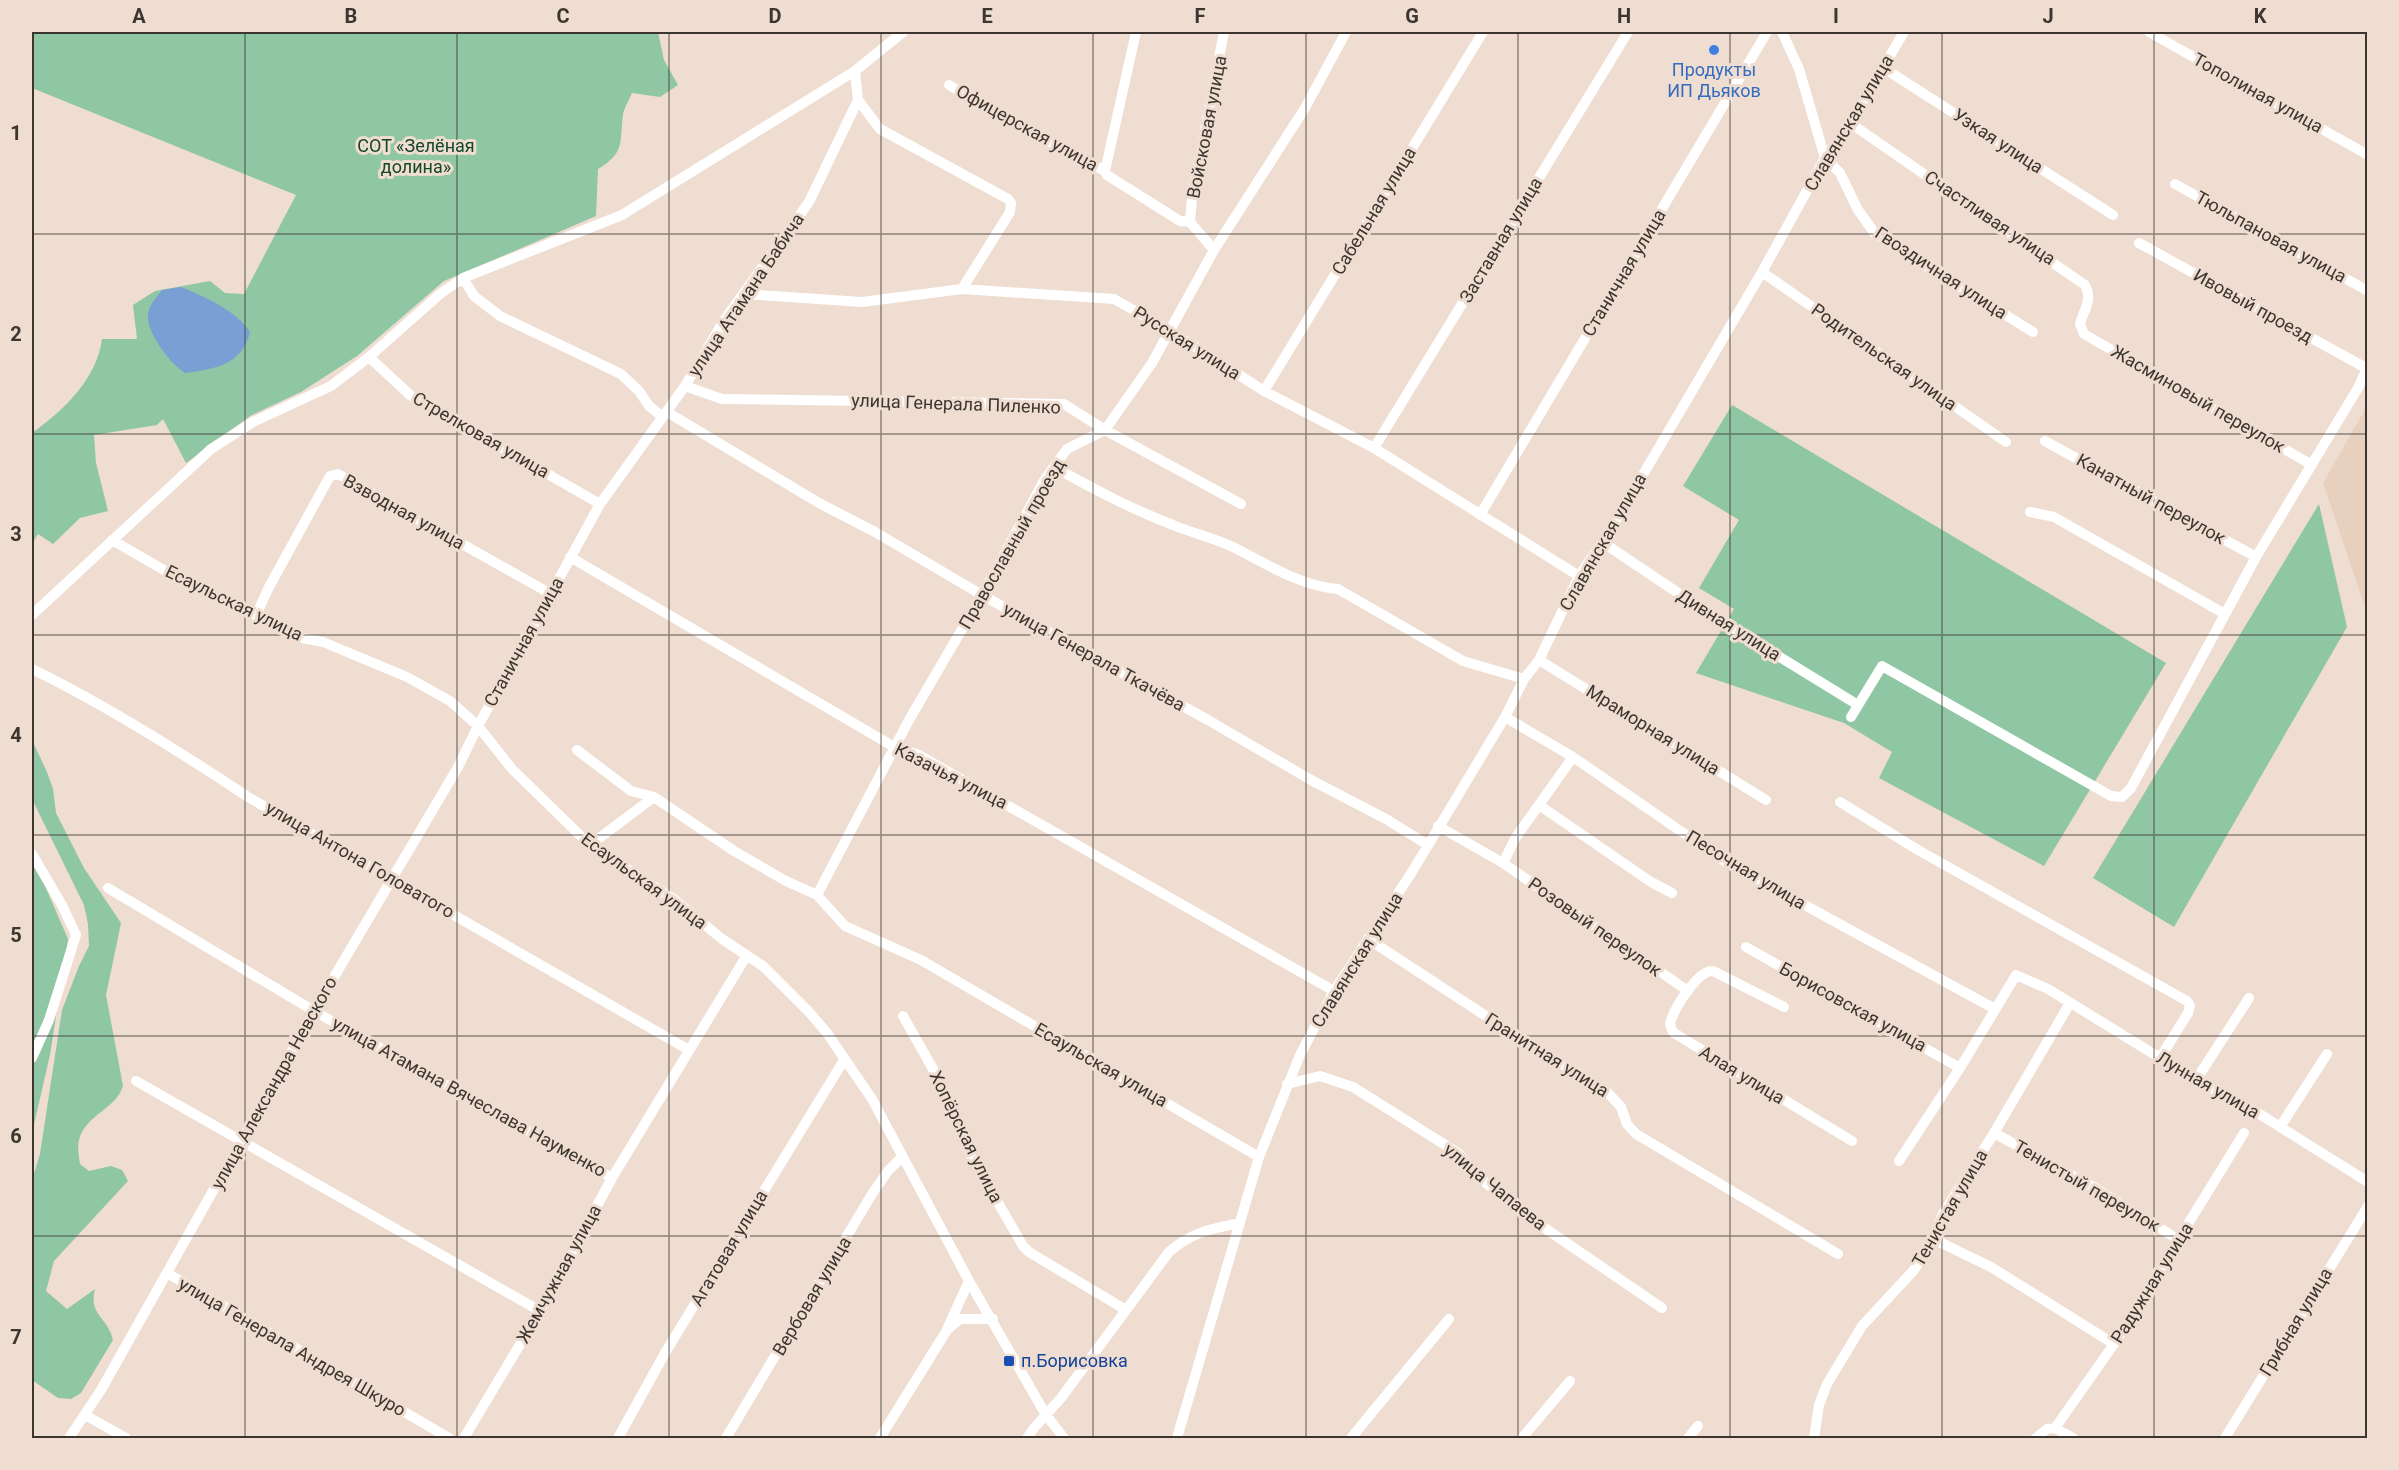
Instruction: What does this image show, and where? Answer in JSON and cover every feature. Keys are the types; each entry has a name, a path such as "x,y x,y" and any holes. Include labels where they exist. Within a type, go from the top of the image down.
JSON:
{"street":[{"path":"32,615 211,449 253,422 331,386 369,357 440,294 463,278 622,215 855,71 903,32"},
{"path":"1104,171 1136,32"},
{"name":"Войсковая улица","path":"1214,250 1190,222 1192,197 1224,32"},
{"name":"Православный проезд","path":"817,895 909,720 1054,466 1067,449 1105,430 1152,363 1214,250 1305,108 1346,32"},
{"name":"Сабельная улица","path":"1264,391 1483,32"},
{"name":"Заставная улица","path":"1374,448 1628,32"},
{"name":"Станичная улица","path":"1480,515 1767,32"},
{"path":"1782,32 1799,69 1825,158"},
{"name":"Славянская улица","path":"1259,1157 1300,1055 1334,991 1428,845 1505,717 1524,679 1539,660 1579,576 1602,542 1762,272 1825,158 1850,123 1904,32"},
{"name":"Тополиная улица","path":"2149,32 2367,154"},
{"name":"Узкая улица","path":"1882,67 2113,214"},
{"path":"855,71 858,100 880,129 1008,199 1011,203 1010,212 962,289"},
{"name":"Офицерская улица","path":"949,85 1055,146 1104,171 1180,221 1190,222"},
{"name":"улица Атамана Бабича","path":"570,557 600,504 665,415 723,322 809,202 858,100"},
{"name":"Счастливая улица","path":"1850,123 2085,285 2090,293 2089,302 2080,324 2080,329 2084,334"},
{"name":"Гвоздичная улица","path":"1825,158 1840,173 1858,210 1876,235 2033,332"},
{"name":"Тюльпановая улица","path":"2175,183 2367,291"},
{"name":"Ивовый проезд","path":"2139,243 2367,367"},
{"name":"Родительская улица","path":"1762,272 2006,442"},
{"name":"улица Генерала Ткачёва","path":"463,278 474,296 500,316 621,374 639,391 649,406 1311,780 1386,819 1428,845"},
{"name":"Русская улица","path":"744,294 862,302 962,289 1114,299 1169,330 1264,391 1374,448 1579,576"},
{"name":"Жасминовый переулок","path":"2084,334 2312,465"},
{"name":"Стрелковая улица","path":"369,357 410,395 600,504"},
{"path":"1851,717 1882,666 2111,796 2122,797 2131,788 2256,557 2358,388 2367,367"},
{"name":"улица Генерала Пиленко","path":"685,386 722,399 1064,404 1105,430 1241,504"},
{"name":"Канатный переулок","path":"2045,441 2256,557"},
{"path":"1054,466 1107,495 1171,525 1231,546 1259,562 1305,582 1324,588 1338,589 1463,661 1524,679"},
{"name":"Взводная улица","path":"256,615 330,476 339,474 551,594"},
{"path":"2030,512 2054,518 2225,614"},
{"name":"Есаульская улица","path":"112,540 181,580 302,638 323,642 407,677 450,701 478,726 512,769 590,845 675,900 722,939 763,966 809,1012 872,1099 969,1281 1046,1414 1064,1438"},
{"name":"Дивная улица","path":"1602,542 1705,611 1858,705"},
{"name":"Станичная улица","path":"478,726 570,557"},
{"name":"Казачья улица","path":"570,557 896,748 917,754 1334,991"},
{"name":"Мраморная улица","path":"1539,660 1766,800"},
{"name":"улица Антона Головатого","path":"32,669 192,760 248,797 689,1050"},
{"name":"Песочная улица","path":"1505,717 1573,757 1724,861 1995,1009"},
{"name":"улица Александра Невского","path":"69,1438 101,1390 314,1011 458,767 478,726"},
{"name":"Есаульская улица","path":"577,750 631,790 654,797 734,851 786,881 817,895 845,926 921,960 1259,1157"},
{"path":"1503,862 1516,837 1573,757"},
{"path":"590,845 654,797"},
{"path":"1840,802 1918,850 2187,1001 2190,1006 2188,1013 2160,1058"},
{"path":"1539,805 1650,882 1672,893"},
{"name":"Розовый переулок","path":"1438,826 1503,862 1688,991"},
{"path":"32,854 62,905 76,935 49,1020 32,1058"},
{"name":"улица Атамана Вячеслава Науменко","path":"108,888 314,1011 612,1178"},
{"name":"Гранитная улица","path":"1368,939 1607,1092 1621,1107 1627,1124 1636,1134 1838,1254"},
{"name":"Борисовская улица","path":"1746,947 1960,1068"},
{"name":"Жемчужная улица","path":"464,1438 540,1311 612,1178 747,955"},
{"name":"Алая улица","path":"1784,1007 1713,970 1707,970 1688,991 1671,1020 1670,1027 1674,1033 1852,1141"},
{"name":"Лунная улица","path":"1995,1009 2016,975 2048,989 2196,1080 2258,1113 2367,1182"},
{"path":"2196,1080 2248,998"},
{"name":"Тенистая улица","path":"1814,1438 1819,1405 1827,1384 1862,1326 1913,1271 1933,1239 1943,1214 1994,1133 2070,1003"},
{"path":"1899,1161 1960,1068 1995,1009"},
{"name":"Хопёрская улица","path":"903,1016 942,1085 971,1156 1023,1246 1126,1310"},
{"path":"2280,1127 2327,1054"},
{"name":"Агатовая улица","path":"618,1438 665,1353 844,1060"},
{"name":"улица Чапаева","path":"1287,1084 1320,1076 1353,1087 1458,1153 1481,1179 1527,1216 1662,1308"},
{"path":"136,1081 540,1311"},
{"name":"Тенистый переулок","path":"1994,1133 2094,1188 2179,1240"},
{"name":"Радужная улица","path":"2055,1428 2114,1344 2244,1133"},
{"name":"Вербовая улица","path":"726,1438 872,1194 888,1171 902,1157"},
{"path":"1177,1438 1259,1157"},
{"name":"Грибная улица","path":"2225,1438 2367,1206"},
{"path":"1027,1438 1169,1252 1183,1239 1204,1230 1240,1223"},
{"path":"1933,1239 1991,1267 2114,1344"},
{"name":"улица Генерала Андрея Шкуро","path":"167,1273 449,1438"},
{"path":"880,1438 947,1329 969,1281"},
{"path":"947,1329 960,1319 993,1320"},
{"path":"1351,1438 1449,1319"},
{"path":"1522,1438 1570,1381"},
{"path":"85,1414 122,1437"},
{"path":"1688,1438 1698,1426"},
{"path":"2036,1438 2047,1429 2055,1428 2073,1438"}],"shaded area":[{"path":"2367,406 2367,607 2364,604 2323,483"}],"green space":[{"name":"СОТ «Зелёная долина»","path":"32,32 658,32 664,60 678,85 660,97 632,93 624,112 621,140 617,152 598,169 596,216 444,281 357,356 301,392 250,416 186,463 163,419 157,425 94,435 96,463 108,511 80,518 53,544 38,534 32,544 32,433 55,415 86,381 99,354 102,339 137,339 133,305 155,291 210,281 225,293 244,294 296,195 32,88"},
{"path":"1732,405 2166,663 2044,866 1879,778 1892,752 1844,723 1696,673 1734,609 1699,588 1739,520 1683,486"},
{"path":"2319,504 2347,627 2174,927 2093,878"},
{"path":"32,740 53,789 56,813 84,868 121,923 106,995 123,1086 114,1101 82,1131 78,1149 80,1164 89,1171 111,1166 122,1170 128,1181 54,1261 46,1291 67,1309 95,1289 94,1305 111,1332 113,1340 81,1393 71,1399 58,1398 32,1380 32,1180 40,1154 62,1010 89,946 88,924 84,905 32,799"},
{"path":"32,856 68,939 50,1055 32,1133"}],"water":[{"path":"181,287 229,311 250,332 241,352 234,358 217,367 185,373 160,347 148,322 149,311 162,290"}],"place":[{"name":"Продукты ИП Дьяков","path":"1714,50"},
{"name":"п.Борисовка","path":"1009,1361"}]}
